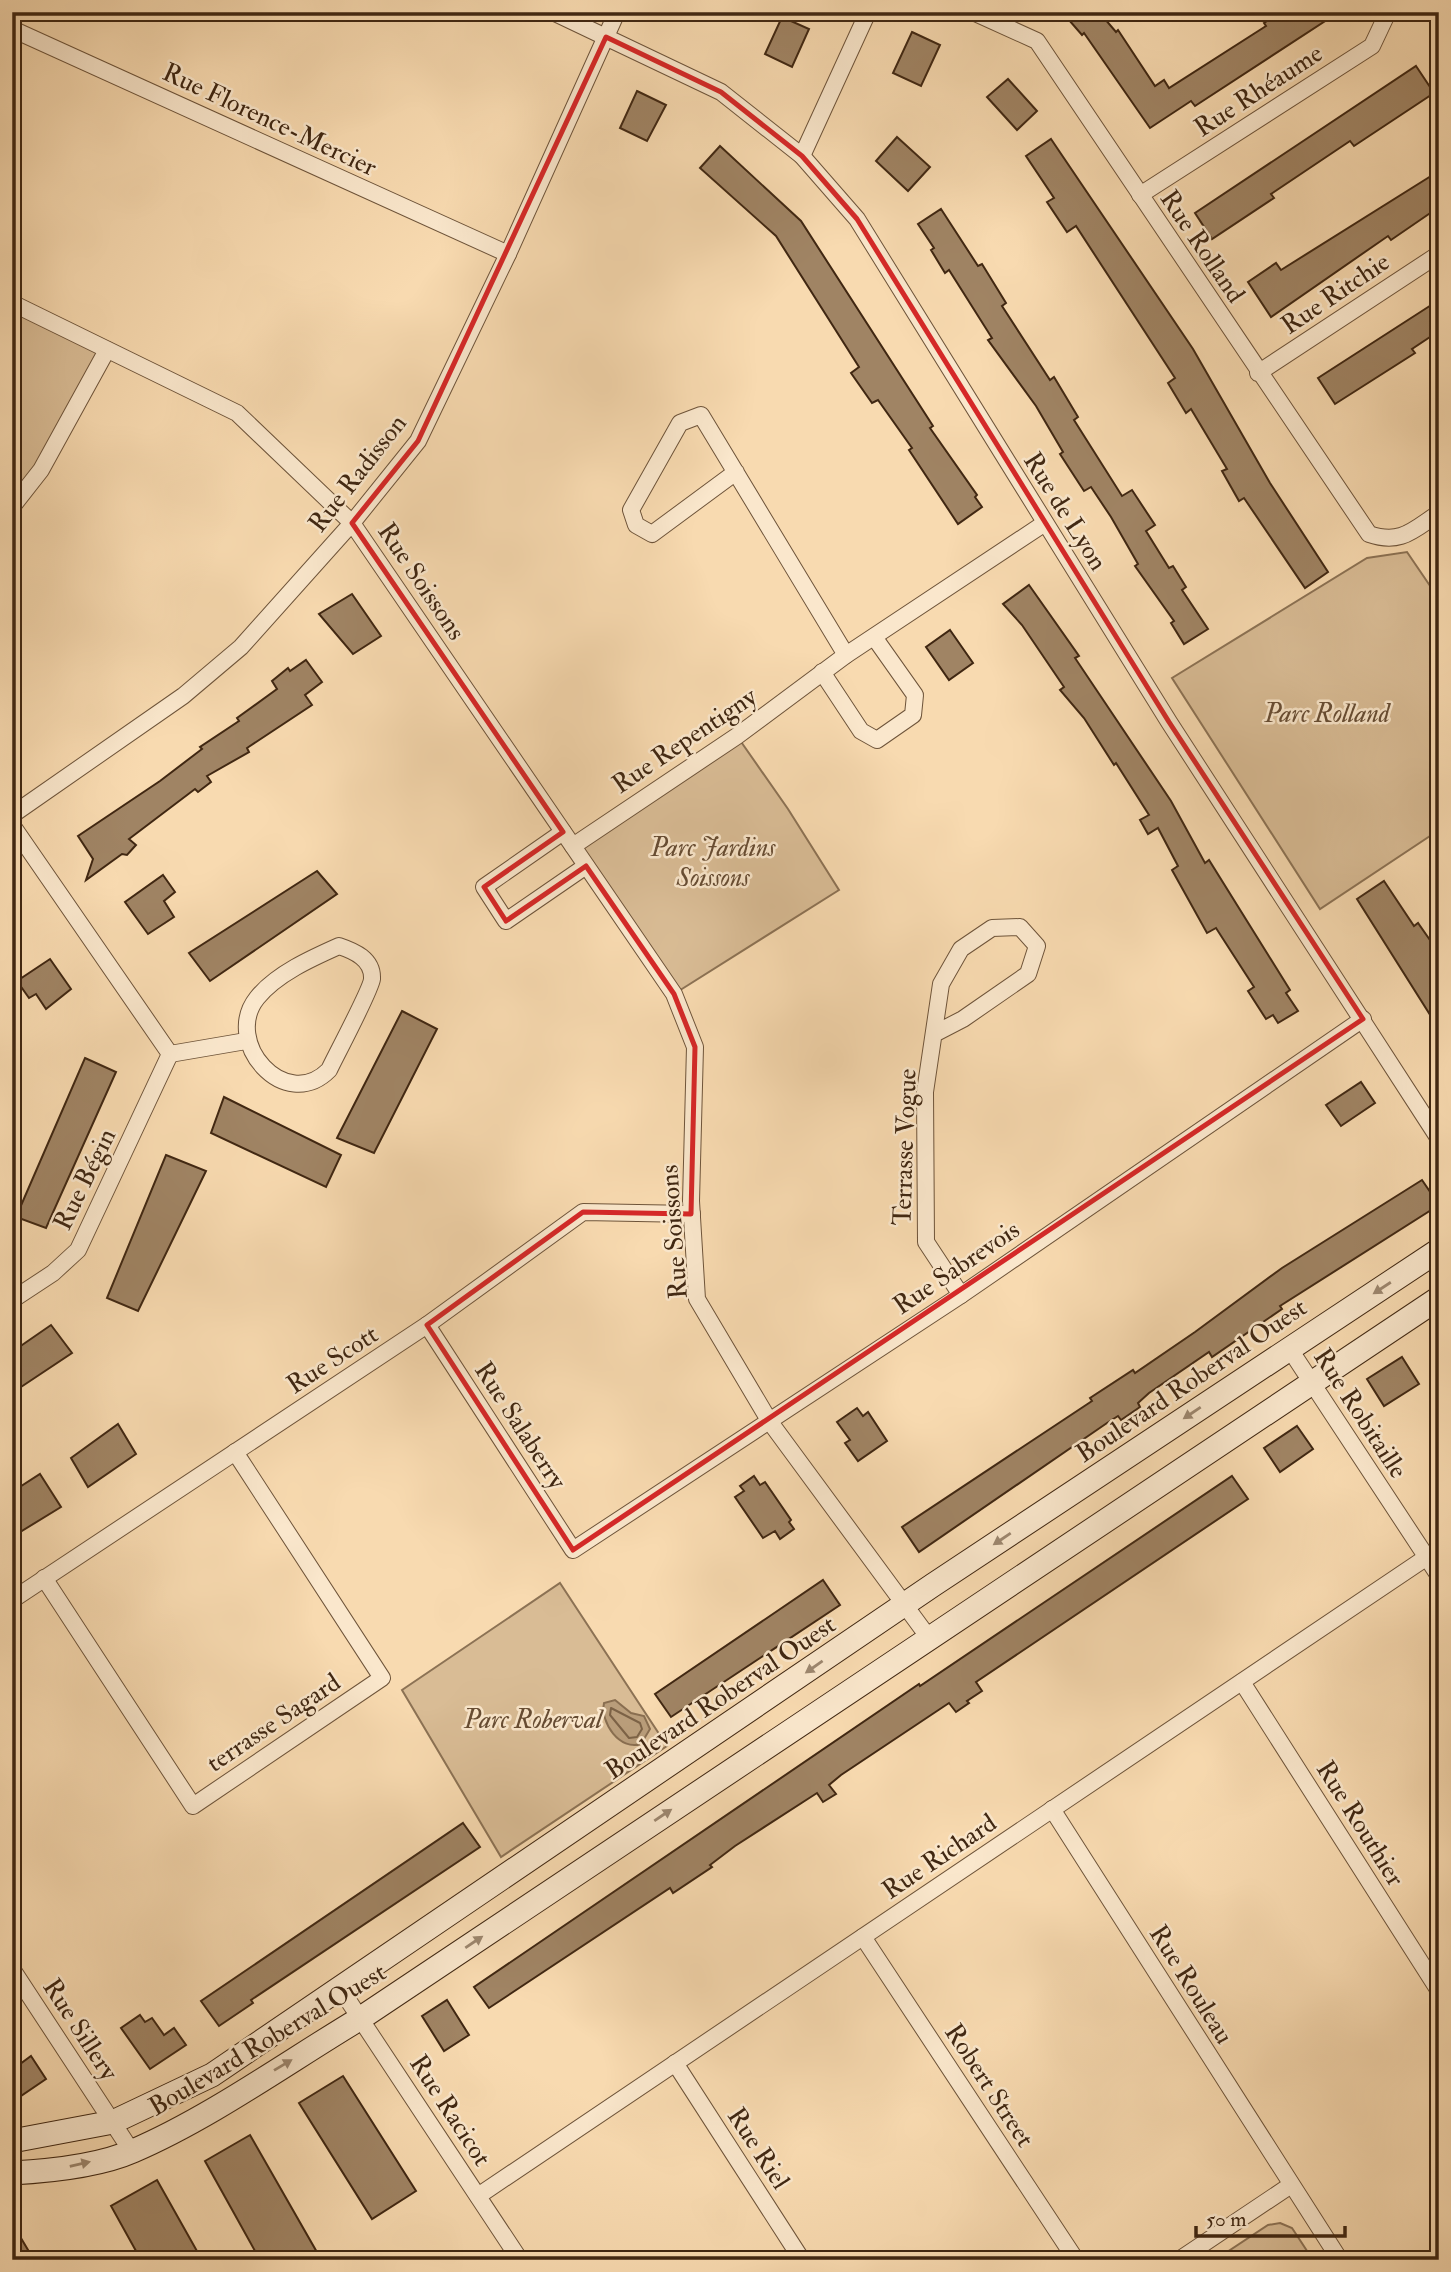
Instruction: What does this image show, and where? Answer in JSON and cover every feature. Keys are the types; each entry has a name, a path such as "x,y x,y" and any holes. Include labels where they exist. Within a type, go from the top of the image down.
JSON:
{"street":[{"name":"Rue de Lyon","path":"553,12 721,92 802,156 856,219 1176,733 1439,1139"},
{"name":"Rue Radisson","path":"12,815 183,696 241,647 352,523 418,441 508,254 617,12"},
{"path":"802,156 868,12"},
{"name":"Rue Rolland","path":"973,12 1037,41 1258,373 1369,534 1386,540 1402,537 1439,513"},
{"name":"Rue Rhéaume","path":"1139,195 1372,46 1388,12"},
{"name":"Rue Florence-Mercier","path":"12,29 508,254"},
{"name":"Rue Ritchie","path":"1258,373 1439,254"},
{"name":"Rue Soissons","path":"12,303 237,413 352,523 674,994 695,1047 692,1214 697,1299 770,1422 929,1638"},
{"path":"12,507 41,470 107,350"},
{"path":"736,472 652,534 636,524 631,510 680,424 701,415 736,472 846,655"},
{"name":"Rue Repentigny","path":"568,839 737,736 846,655 1045,523"},
{"path":"822,672 861,731 877,740 913,715 915,695 874,637"},
{"path":"12,825 170,1054 247,1041"},
{"path":"568,839 484,887 506,921 586,866"},
{"name":"Terrasse Vogue","path":"936,1033 962,1019 1028,974 1037,946 1020,928 992,928 961,949 941,984 936,1033 925,1092 926,1242 961,1294"},
{"path":"339,946 355,951 368,964 372,980 329,1070 318,1082 300,1086 269,1075 247,1041 248,1017 257,998 302,962 339,946"},
{"name":"Rue Sabrevois","path":"573,1550 961,1294 1363,1019"},
{"name":"Rue Bégin","path":"12,1300 53,1273 78,1250 170,1054"},
{"name":"Rue Scott","path":"12,1600 427,1325 583,1212 692,1214"},
{"name":"Boulevard Roberval Ouest","path":"12,2141 113,2122 212,2075 905,1604 1439,1251"},
{"name":"Boulevard Roberval Ouest","path":"12,2173 51,2171 132,2152 210,2110 361,2018 1439,1298"},
{"name":"Rue Salaberry","path":"427,1325 573,1550"},
{"name":"Rue Robitaille","path":"1289,1348 1439,1576"},
{"name":"terrasse Sagard","path":"44,1578 192,1806 382,1678 234,1452"},
{"name":"Rue Richard","path":"478,2196 1427,1557"},
{"name":"Rue Routhier","path":"1242,1682 1439,1991"},
{"name":"Rue Rouleau","path":"1052,1809 1340,2260"},
{"name":"Robert Street","path":"863,1937 1076,2260"},
{"name":"Rue Sillery","path":"12,1969 132,2152"},
{"name":"Rue Racicot","path":"341,1987 520,2260"},
{"name":"Rue Riel","path":"675,2063 802,2260"},
{"path":"1179,2260 1291,2185"},
{"path":"1432,2260 1439,2255"}],"highlighted area":[{"path":"606,37 721,92 802,156 857,219 1169,722 1363,1019 573,1550 427,1325 583,1212 691,1214 695,1047 674,994 586,866 506,921 484,887 563,832 352,523 418,441"}],"green space":[{"path":"12,303 107,350 12,507"},
{"name":"Parc Rolland","path":"1407,552 1439,599 1439,830 1320,909 1172,678 1367,558"},
{"name":"Parc Jardins Soissons","path":"737,736 788,809 839,890 674,994 573,846"},
{"name":"Parc Roberval","path":"560,1583 667,1746 501,1857 402,1690"},
{"path":"1280,2223 1292,2228 1313,2260 1215,2260 1268,2225"}],"water":[{"path":"615,1700 631,1713 644,1716 650,1729 641,1744 626,1743 608,1727 604,1703"}],"building":[{"path":"1062,12 1099,12 1116,32 1118,30 1155,86 1164,80 1169,88 1266,26 1264,23 1281,12 1339,12 1195,106 1191,101 1150,128 1084,33 1082,35"},
{"path":"782,17 809,29 792,67 765,54"},
{"path":"912,32 940,45 921,86 893,73"},
{"path":"1416,66 1434,93 1354,146 1350,141 1271,194 1274,198 1212,239 1195,213"},
{"path":"1008,79 1037,111 1017,130 987,97"},
{"path":"637,91 666,105 647,141 620,128"},
{"path":"897,137 930,167 908,191 876,161"},
{"path":"1051,139 1193,349 1270,483 1328,572 1305,588 1244,498 1239,501 1222,471 1227,469 1191,409 1186,413 1168,383 1175,378 1076,226 1067,232 1047,202 1054,198 1026,156"},
{"path":"720,146 801,221 933,426 930,428 977,495 975,497 982,507 958,524 909,450 912,448 878,400 872,403 851,373 859,367 776,236 700,168"},
{"path":"1439,171 1439,207 1391,240 1388,236 1271,317 1248,282 1276,263 1281,270"},
{"path":"941,209 978,266 982,264 1006,303 1002,306 1050,380 1054,377 1078,417 1074,420 1122,496 1132,490 1155,525 1146,531 1169,568 1173,566 1186,587 1182,590 1208,629 1184,644 1171,623 1174,621 1135,566 1138,564 1111,517 1091,487 1084,491 1060,454 1063,452 1036,406 988,340 992,338 949,270 945,273 931,250 934,248 918,224"},
{"path":"1439,300 1439,331 1412,349 1415,353 1335,404 1318,378"},
{"path":"1029,585 1079,656 1075,658 1171,801 1205,863 1209,860 1290,990 1286,993 1298,1011 1278,1023 1273,1015 1266,1019 1248,991 1254,987 1216,928 1207,933 1172,870 1178,866 1158,828 1148,834 1140,820 1149,815 1084,718 1060,690 1064,687 1022,625 1003,604"},
{"path":"352,594 381,636 353,654 319,614"},
{"path":"950,630 973,663 949,680 926,647"},
{"path":"306,660 322,682 305,695 312,705 247,748 249,752 207,776 211,782 198,792 195,789 129,839 136,845 127,855 122,854 86,880 93,859 78,836 160,781 202,749 200,747 239,721 237,718 277,689 272,681 288,668 290,671"},
{"path":"317,871 337,894 210,981 189,953"},
{"path":"163,875 175,892 164,901 174,917 148,934 125,902"},
{"path":"1384,881 1414,926 1418,923 1439,953 1439,1029 1357,899"},
{"path":"50,959 71,989 46,1009 36,994 29,998 17,981"},
{"path":"402,1011 437,1029 374,1153 337,1138"},
{"path":"85,1058 116,1072 46,1228 16,1217"},
{"path":"1361,1082 1375,1103 1341,1126 1326,1105"},
{"path":"224,1097 341,1155 326,1187 211,1133"},
{"path":"166,1155 206,1171 138,1311 107,1298"},
{"path":"1422,1180 1439,1205 1280,1306 1282,1309 1212,1357 1209,1352 1149,1393 1138,1403 1140,1407 1121,1420 1118,1416 1107,1423 919,1552 902,1527 1092,1401 1090,1398 1133,1370 1135,1373 1282,1268"},
{"path":"51,1325 72,1353 12,1393 12,1352"},
{"path":"1402,1357 1419,1384 1384,1406 1367,1379"},
{"path":"857,1408 863,1416 868,1412 887,1441 858,1461 845,1443 850,1440 837,1422"},
{"path":"118,1424 136,1454 88,1487 71,1458"},
{"path":"1297,1426 1313,1449 1280,1472 1264,1448"},
{"path":"40,1474 61,1507 12,1537 12,1492"},
{"path":"754,1476 760,1485 765,1482 791,1520 789,1522 794,1529 780,1539 775,1531 763,1538 735,1497 744,1491 740,1486"},
{"path":"1232,1476 1248,1499 976,1682 982,1691 956,1712 949,1703 841,1775 829,1785 836,1794 823,1802 817,1793 735,1846 710,1865 712,1867 673,1893 670,1888 489,2008 474,1987 919,1684 920,1686"},
{"path":"823,1580 840,1605 671,1717 655,1694"},
{"path":"463,1823 480,1847 251,2000 253,2003 219,2026 201,2001"},
{"path":"447,2000 469,2035 444,2051 422,2016"},
{"path":"140,2015 145,2022 152,2018 164,2035 174,2028 186,2045 150,2069 121,2028"},
{"path":"31,2056 46,2079 12,2102 12,2070"},
{"path":"343,2076 416,2191 372,2219 299,2103"},
{"path":"250,2135 318,2254 308,2260 260,2260 205,2161"},
{"path":"157,2180 202,2260 141,2260 111,2206"},
{"path":"12,2223 34,2260 12,2260"}]}
